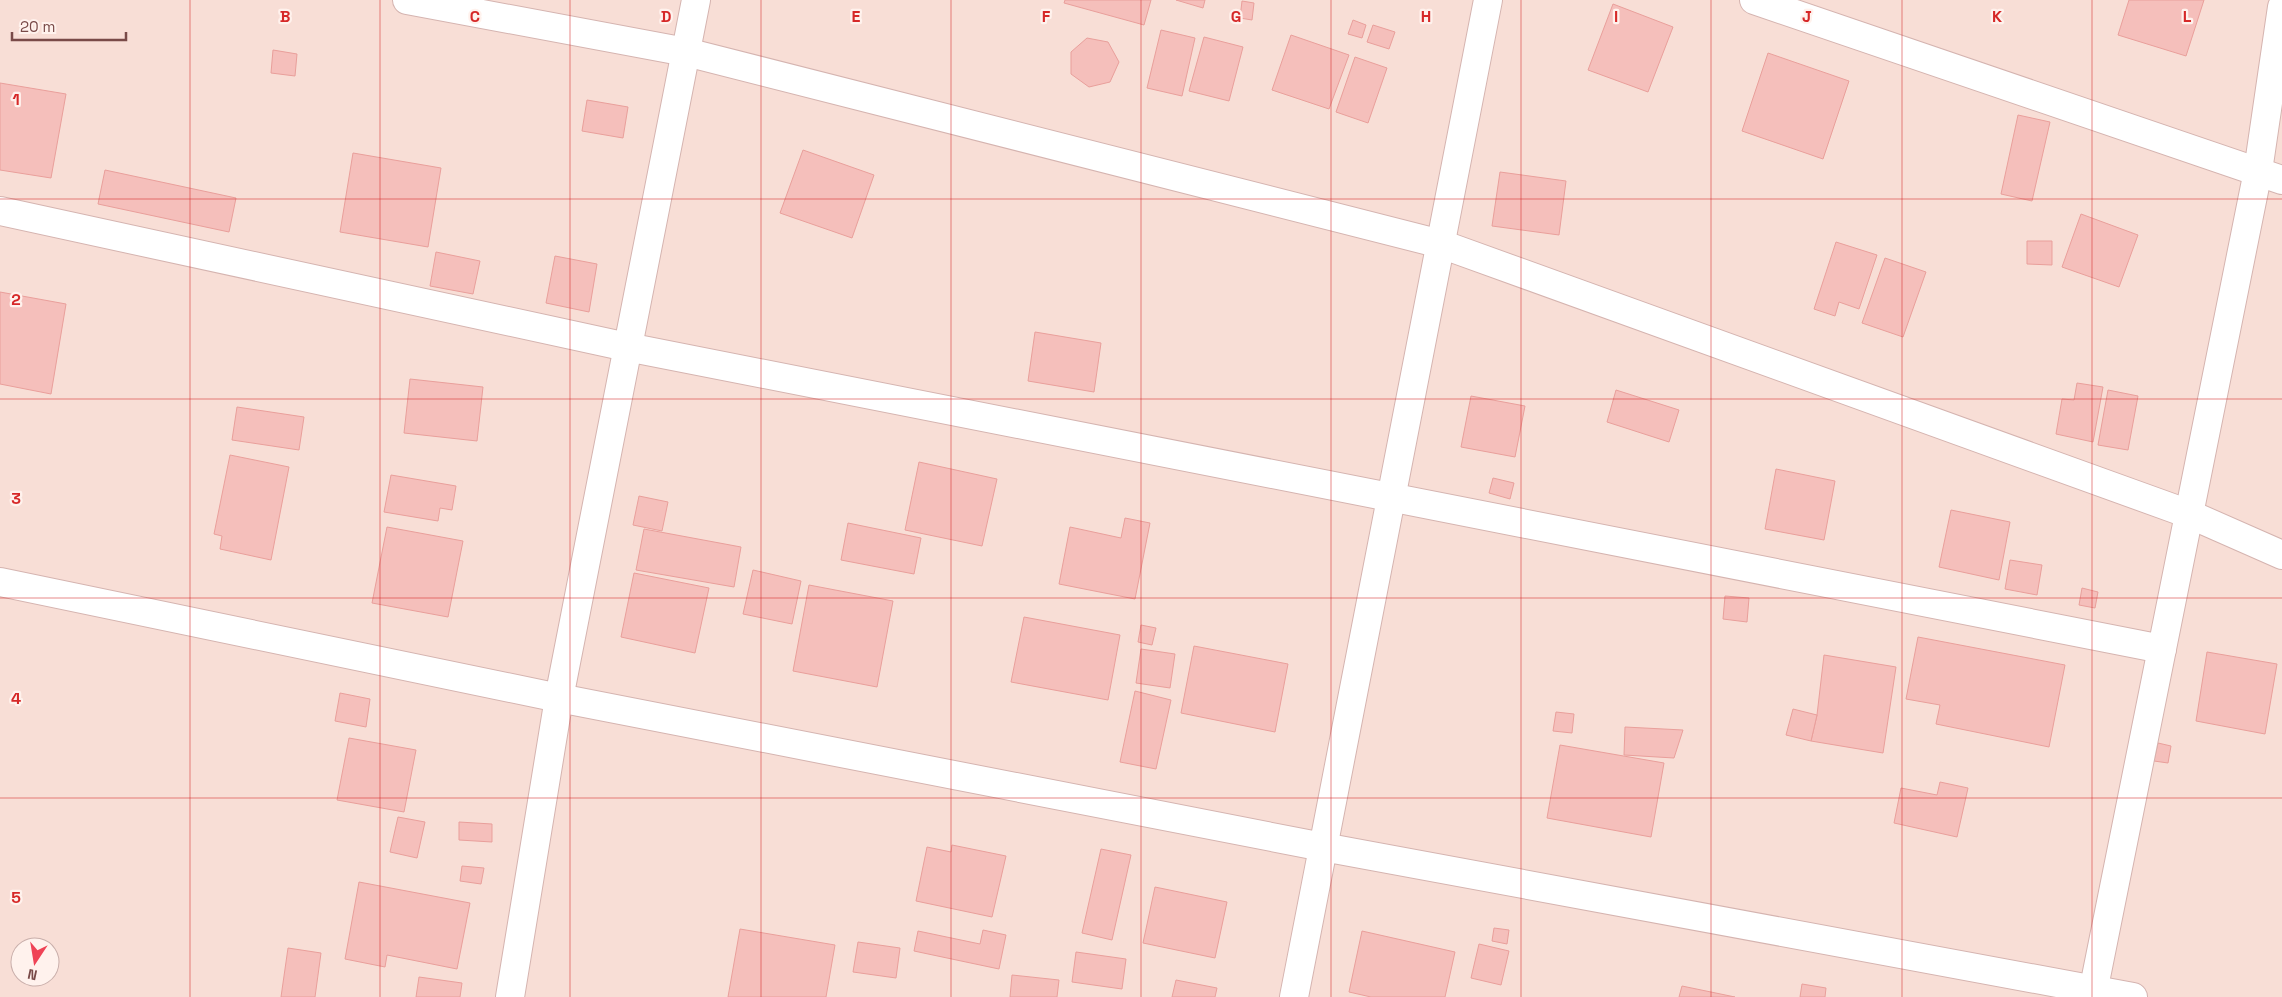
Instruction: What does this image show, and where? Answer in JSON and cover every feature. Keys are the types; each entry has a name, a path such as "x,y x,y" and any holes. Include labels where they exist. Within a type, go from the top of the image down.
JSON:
{"street":[{"path":"407,0 686,52 1441,244 2189,514 2282,555"},
{"path":"510,997 559,698 696,0"},
{"path":"1294,997 1488,0"},
{"path":"1754,0 2270,176"},
{"path":"2093,993 2189,514 2270,176 2282,7"},
{"path":"0,211 627,347 2162,650"},
{"path":"0,582 559,698 1323,847 2093,993 2133,997"}],"shaded area":[{"path":"0,0 2282,0 2282,997 0,997"}],"building":[{"path":"1065,0 1151,0 1144,25 1064,3"},
{"path":"1176,0 1205,0 1203,8"},
{"path":"2129,0 2204,0 2186,56 2118,35"},
{"path":"1242,1 1254,3 1252,20 1240,18"},
{"path":"1613,4 1673,27 1648,92 1588,70"},
{"path":"1353,20 1366,25 1362,38 1348,34"},
{"path":"1373,25 1395,32 1389,49 1367,42"},
{"path":"1161,30 1195,38 1182,96 1147,88"},
{"path":"1291,35 1349,55 1329,109 1272,90"},
{"path":"1204,37 1243,47 1229,101 1189,91"},
{"path":"1087,38 1108,42 1119,62 1110,82 1089,87 1071,74 1071,52"},
{"path":"273,50 297,54 295,76 271,73"},
{"path":"1768,53 1849,81 1823,159 1742,131"},
{"path":"1355,57 1387,68 1368,123 1336,112"},
{"path":"0,83 66,94 51,178 0,170"},
{"path":"587,100 628,107 623,138 582,131"},
{"path":"2018,115 2050,122 2032,201 2001,194"},
{"path":"803,150 874,175 852,238 780,213"},
{"path":"353,153 441,168 428,247 340,232"},
{"path":"105,170 236,198 229,232 98,204"},
{"path":"1500,172 1566,181 1559,235 1492,226"},
{"path":"2081,214 2138,235 2119,287 2062,267"},
{"path":"2027,241 2052,241 2052,265 2027,264"},
{"path":"1836,242 1877,255 1859,309 1839,302 1835,316 1814,309"},
{"path":"436,252 480,261 473,294 430,286"},
{"path":"555,256 597,264 589,312 546,303"},
{"path":"1885,258 1926,272 1903,337 1862,323"},
{"path":"0,292 66,304 51,394 0,384"},
{"path":"1035,332 1101,343 1094,392 1028,381"},
{"path":"410,379 483,387 477,441 404,433"},
{"path":"2077,383 2103,387 2093,442 2056,434 2062,399 2074,400"},
{"path":"1616,390 1679,410 1669,442 1607,422"},
{"path":"2108,390 2138,396 2128,450 2098,445"},
{"path":"1471,396 1525,406 1515,457 1461,447"},
{"path":"237,407 304,417 299,450 232,440"},
{"path":"230,455 289,467 271,560 220,549 222,536 214,534"},
{"path":"919,462 997,479 982,546 905,530"},
{"path":"1776,469 1835,481 1824,540 1765,529"},
{"path":"391,475 456,486 452,510 440,508 438,521 384,512"},
{"path":"1493,478 1514,483 1510,499 1489,493"},
{"path":"639,496 668,502 662,531 633,525"},
{"path":"1951,510 2010,522 1999,580 1939,567"},
{"path":"1125,518 1150,523 1135,599 1059,584 1070,527 1121,538"},
{"path":"848,523 921,538 914,574 841,560"},
{"path":"387,527 463,541 448,617 372,603"},
{"path":"644,529 741,547 734,587 636,570"},
{"path":"2010,560 2042,565 2037,595 2005,589"},
{"path":"753,570 801,581 792,624 743,614"},
{"path":"634,573 709,588 695,653 621,637"},
{"path":"809,585 893,601 877,687 793,671"},
{"path":"2082,588 2098,592 2095,608 2079,605"},
{"path":"1725,596 1749,598 1747,622 1723,619"},
{"path":"1024,617 1120,635 1108,700 1011,682"},
{"path":"1141,625 1156,628 1152,645 1138,642"},
{"path":"1918,637 2065,665 2049,747 1936,724 1940,705 1906,699"},
{"path":"1194,646 1288,664 1275,732 1181,713"},
{"path":"1141,649 1175,654 1170,688 1136,683"},
{"path":"2207,652 2277,664 2265,734 2196,721"},
{"path":"1824,655 1896,667 1883,753 1811,741 1817,715"},
{"path":"1135,691 1171,700 1156,769 1120,762"},
{"path":"340,693 370,699 366,727 335,721"},
{"path":"1793,709 1817,715 1811,741 1786,735"},
{"path":"1556,712 1574,714 1572,733 1553,731"},
{"path":"1625,727 1683,730 1674,758 1624,755"},
{"path":"349,738 416,750 404,812 337,800"},
{"path":"2158,743 2171,746 2168,763 2154,761"},
{"path":"1560,745 1664,763 1651,837 1547,818"},
{"path":"1940,782 1968,788 1957,837 1894,823 1901,788 1937,795"},
{"path":"398,817 425,822 417,858 390,852"},
{"path":"459,822 492,824 492,842 459,840"},
{"path":"952,845 1006,856 992,917 916,901 927,847 951,852"},
{"path":"1101,849 1131,855 1112,940 1082,933"},
{"path":"462,866 484,868 481,884 460,881"},
{"path":"359,882 470,903 457,969 387,955 385,967 345,959"},
{"path":"1155,887 1227,902 1215,958 1143,943"},
{"path":"1494,928 1509,930 1507,944 1492,941"},
{"path":"740,929 835,945 826,997 728,997"},
{"path":"983,930 1006,935 999,969 914,951 918,931 980,944"},
{"path":"1362,931 1455,952 1445,997 1371,997 1349,992"},
{"path":"858,942 900,948 896,978 853,972"},
{"path":"1479,944 1509,951 1501,985 1471,978"},
{"path":"288,948 321,953 315,997 281,997"},
{"path":"1076,952 1126,959 1122,989 1072,982"},
{"path":"1012,975 1059,980 1057,997 1010,997"},
{"path":"419,977 462,983 460,997 416,997"},
{"path":"1176,980 1217,988 1215,997 1172,997"},
{"path":"1802,984 1826,988 1825,997 1800,997"},
{"path":"1682,986 1735,997 1679,997"}]}
